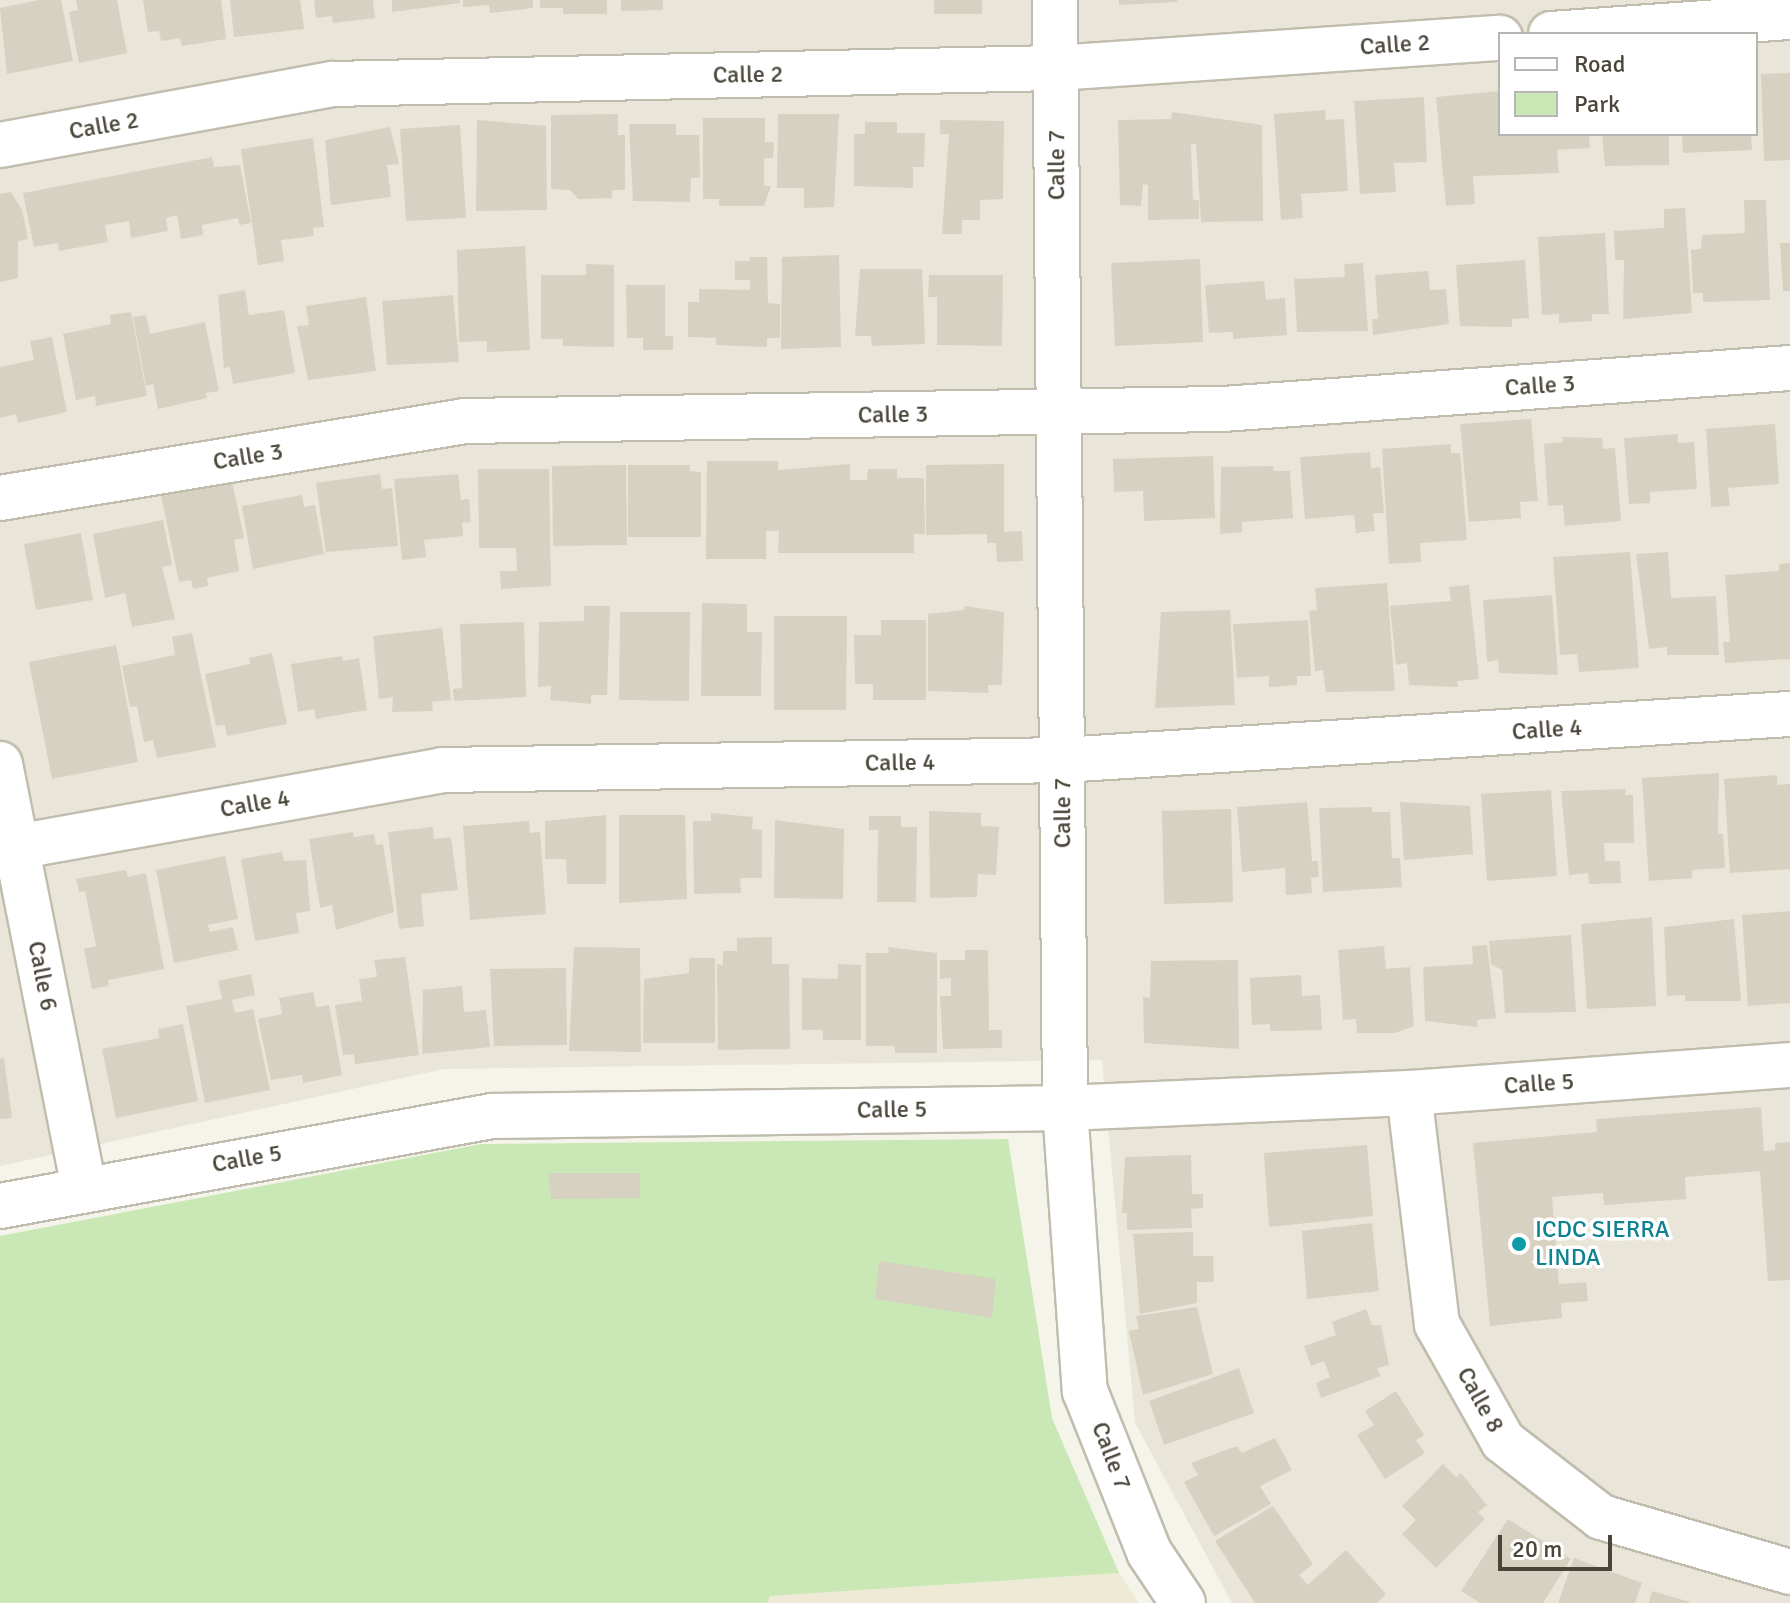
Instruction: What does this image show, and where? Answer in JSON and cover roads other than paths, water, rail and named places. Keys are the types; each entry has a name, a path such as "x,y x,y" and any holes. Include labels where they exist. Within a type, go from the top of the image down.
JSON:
{"street":[{"name":"Calle 7","path":"1055,0 1065,1108 1085,1391 1149,1552 1183,1603"},
{"path":"1579,32 1790,17"},
{"name":"Calle 2","path":"0,145 332,84 1056,68 1498,38"},
{"name":"Calle 3","path":"0,498 464,421 1223,409 1790,368"},
{"name":"Calle 4","path":"16,847 442,770 1062,760 1790,714"},
{"name":"Calle 6","path":"0,764 84,1188"},
{"name":"Calle 5","path":"0,1206 84,1188 492,1116 1065,1108 1409,1093 1790,1065"},
{"name":"Calle 8","path":"1409,1093 1437,1324 1503,1441 1601,1517 1790,1572"}],"place":[{"name":"ICDC SIERRA LINDA","path":"1519,1244"}]}
